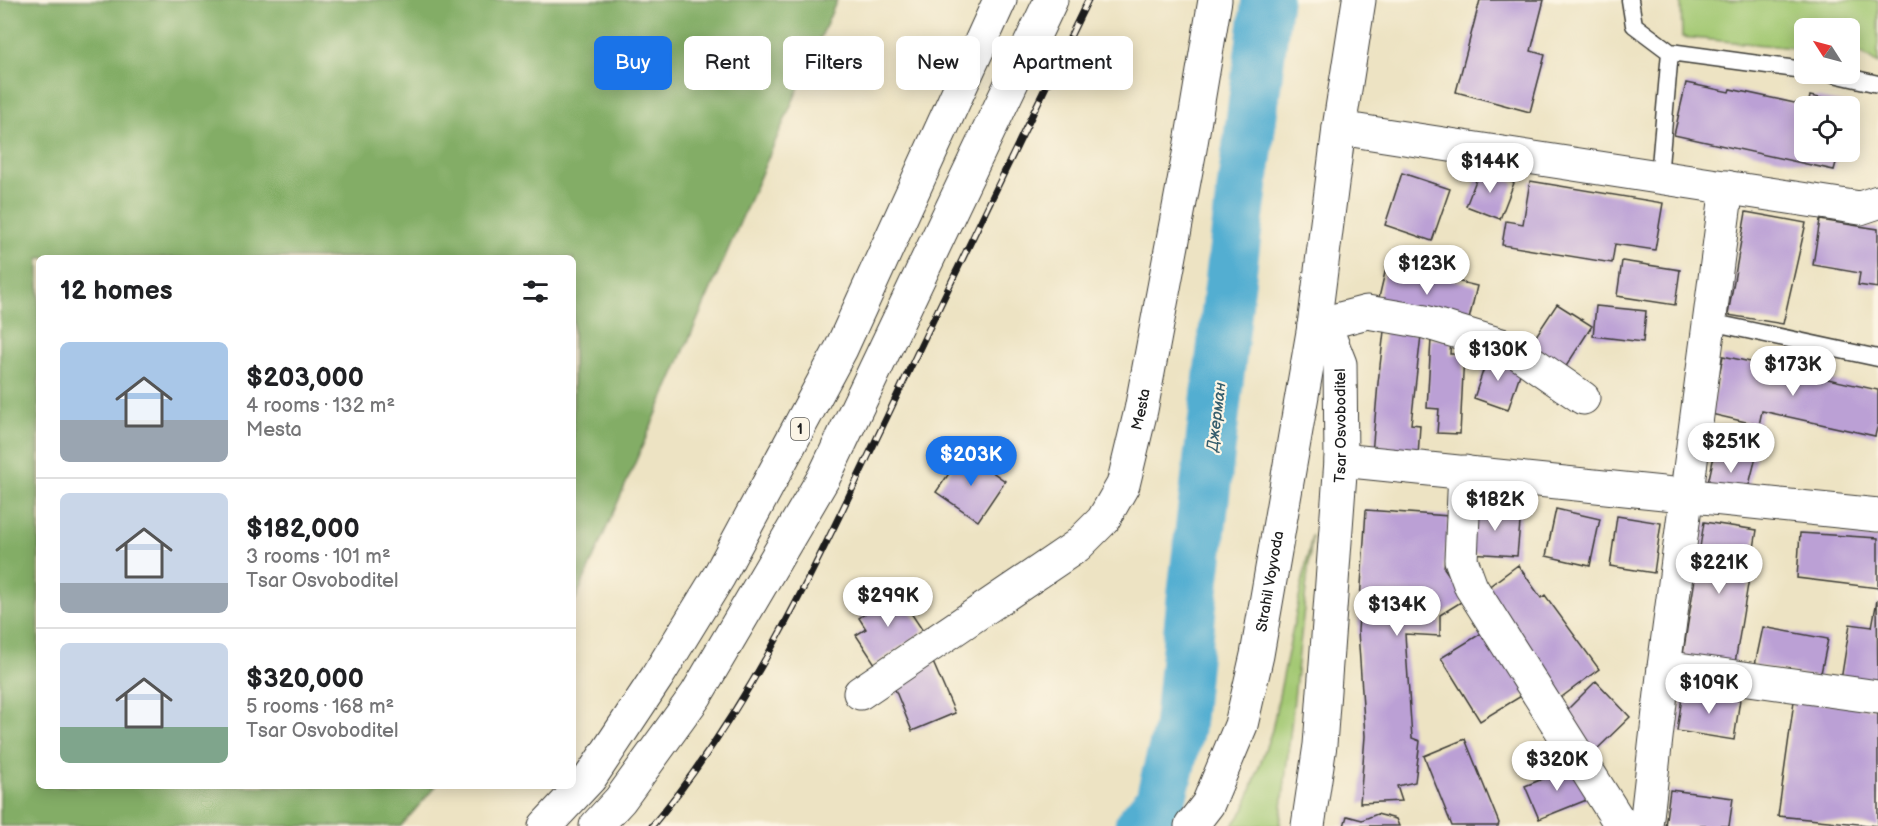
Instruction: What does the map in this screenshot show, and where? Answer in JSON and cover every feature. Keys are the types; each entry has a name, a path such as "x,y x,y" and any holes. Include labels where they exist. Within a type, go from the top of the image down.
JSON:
{"street":[{"name":"1","path":"545,826 590,778 657,677 719,576 841,349 1000,0"},
{"path":"596,826 620,800 696,695 824,477 1051,0"},
{"name":"Mesta","path":"860,693 1077,546 1103,520 1123,485 1145,387 1190,149 1215,0"},
{"path":"1359,0 1339,128 1314,326 1367,312 1425,322 1511,348 1583,398"},
{"path":"1339,128 1860,208 1878,202"},
{"path":"1646,826 1664,667 1727,188"},
{"name":"Tsar Osvoboditel","path":"1308,826 1320,745 1341,460 1340,364 1329,336 1314,326"},
{"name":"Strahil Voyvoda","path":"1191,826 1208,804 1241,725 1257,655 1314,326"},
{"path":"1341,460 1878,514"},
{"path":"1465,472 1461,560 1471,587 1622,826"},
{"path":"1664,667 1878,697"}],"lane":[{"path":"1630,0 1634,25 1670,52 1794,69"},
{"path":"1659,177 1670,52"},
{"path":"1860,80 1878,84"},
{"path":"1710,322 1878,358"}],"green space":[{"path":"0,0 837,0 821,36 783,36 783,90 798,90 576,598 576,255 36,255 36,789 433,789 401,826 0,826"},
{"path":"1681,0 1878,0 1878,64 1860,54 1860,18 1794,18 1794,48 1682,37"},
{"path":"1312,535 1280,826 1232,826 1244,810 1272,730"}],"building":[{"path":"1480,0 1544,0 1531,51 1545,55 1530,112 1456,92"},
{"path":"1686,83 1729,92 1730,89 1794,103 1794,161 1674,135"},
{"path":"1797,162 1836,162 1834,170"},
{"path":"1480,170 1514,183 1500,219 1466,206"},
{"path":"1402,173 1450,189 1432,241 1385,225"},
{"path":"1530,181 1663,203 1655,250 1615,244 1612,263 1502,245 1506,221 1523,224"},
{"path":"1746,212 1806,223 1783,324 1728,315"},
{"path":"1820,220 1878,229 1878,288 1858,285 1860,273 1813,265"},
{"path":"1622,261 1680,270 1675,305 1617,296"},
{"path":"1387,264 1477,286 1467,328 1377,306"},
{"path":"1557,304 1592,326 1565,368 1530,345"},
{"path":"1596,306 1646,311 1643,342 1593,336"},
{"path":"1384,331 1421,335 1411,424 1420,425 1418,457 1372,454"},
{"path":"1431,339 1451,340 1450,354 1464,354 1460,434 1437,433 1439,409 1427,408"},
{"path":"1489,353 1523,365 1508,410 1474,398"},
{"path":"1723,356 1878,390 1878,424 1875,436 1762,411 1759,425 1711,414"},
{"path":"1716,447 1756,457 1745,501 1706,492"},
{"path":"964,452 1005,481 978,521 936,492"},
{"path":"1473,509 1521,512 1517,556 1469,553"},
{"path":"1556,509 1600,519 1590,566 1546,556"},
{"path":"1366,510 1449,516 1444,568 1466,599 1440,615 1440,636 1405,634 1412,738 1420,741 1415,782 1397,786 1402,801 1360,803 1365,736 1358,631"},
{"path":"1617,516 1661,523 1654,573 1610,566"},
{"path":"1704,522 1757,530 1734,669 1682,661"},
{"path":"1800,533 1878,538 1878,588 1797,578"},
{"path":"1518,565 1541,598 1545,595 1599,669 1559,699 1487,588"},
{"path":"897,592 923,631 875,664 856,635 866,629 859,618"},
{"path":"1877,600 1878,685 1841,680 1850,624 1872,627"},
{"path":"1763,627 1828,639 1820,678 1755,665"},
{"path":"1490,628 1528,692 1480,721 1441,658"},
{"path":"932,660 955,713 912,731 890,677"},
{"path":"1596,681 1630,717 1593,753 1559,718"},
{"path":"1683,691 1740,699 1734,740 1677,731"},
{"path":"1794,701 1878,709 1878,826 1778,816"},
{"path":"1465,739 1499,823 1498,826 1452,826 1424,756"},
{"path":"1575,766 1589,799 1539,819 1525,786"},
{"path":"1670,790 1733,798 1729,826 1665,826"},
{"path":"1377,814 1396,819 1399,826 1344,826 1347,816 1362,820"}],"waterway":[{"name":"Джерман","path":"1140,826 1160,802 1179,728 1192,599 1233,258 1267,0"}],"railway":[{"path":"652,826 722,731 809,578 1088,0"}]}
